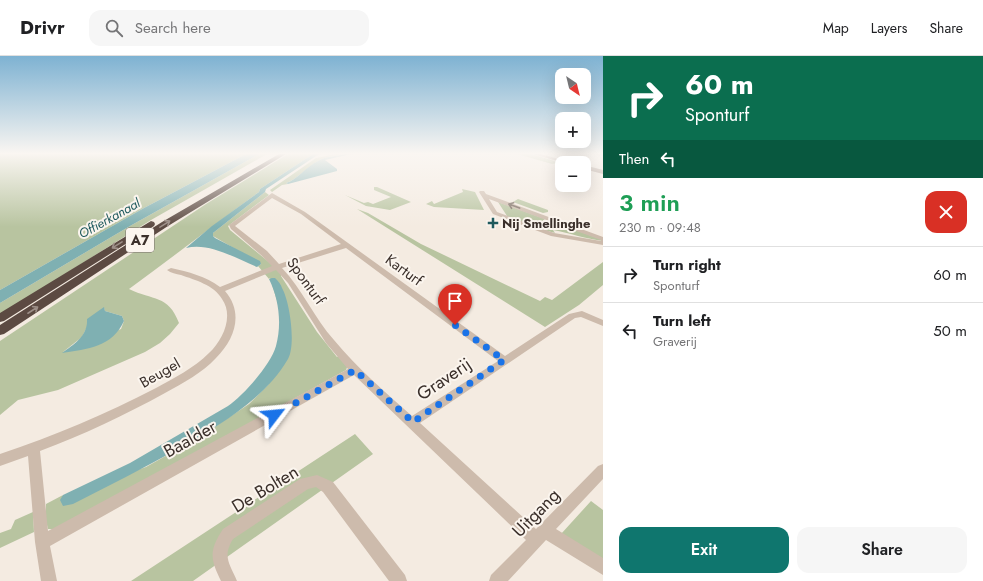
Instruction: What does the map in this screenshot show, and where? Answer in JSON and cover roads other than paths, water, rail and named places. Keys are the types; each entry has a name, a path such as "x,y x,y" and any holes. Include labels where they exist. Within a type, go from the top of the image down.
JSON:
{"highway":[{"name":"A7","path":"0,318 153,222 228,178"},
{"name":"A7","path":"0,331 152,233 242,178"}],"street":[{"path":"603,239 483,194 495,213 553,235 603,243"},
{"name":"Sponturf","path":"303,213 272,195 232,225 233,228 254,244 292,282 329,341 355,370 413,422"},
{"name":"Karturf","path":"303,213 504,360"},
{"path":"171,270 199,278 221,289 278,267 347,245"},
{"name":"Beugel","path":"0,460 34,448 112,416 179,380 208,360 222,344 230,328 232,314 231,308 221,289"},
{"name":"Graverij","path":"603,323 582,314 572,316 413,422 541,535 603,567"},
{"name":"Baalder","path":"42,542 355,370"},
{"path":"34,448 42,542 49,581"},
{"name":"Uitgang","path":"497,581 603,470"},
{"name":"De Bolten","path":"229,581 219,560 219,547 228,534 305,483 317,481 328,486 399,581"}],"water":[{"path":"200,178 215,178 130,226 0,303 0,290 144,208"},
{"path":"276,178 282,178 266,189 265,192 213,233 213,236 260,261 261,264 257,267 231,255 204,247 186,248 212,226 259,192 260,189"},
{"path":"309,178 288,184 286,183 294,179"},
{"path":"275,278 280,284 285,294 290,313 292,334 292,344 288,359 278,374 253,399 224,421 152,463 73,504 63,506 60,500 63,495 130,463 228,406 242,395 263,370 276,346 279,320 277,303 269,279"},
{"path":"104,307 105,311 122,316 124,321 119,330 106,341 98,345 62,353 83,335 87,325 87,319"}],"place":[{"name":"Nij Smellinghe","path":"493,223"}],"water label":[{"name":"Offierkanaal","path":"109,218"}]}
